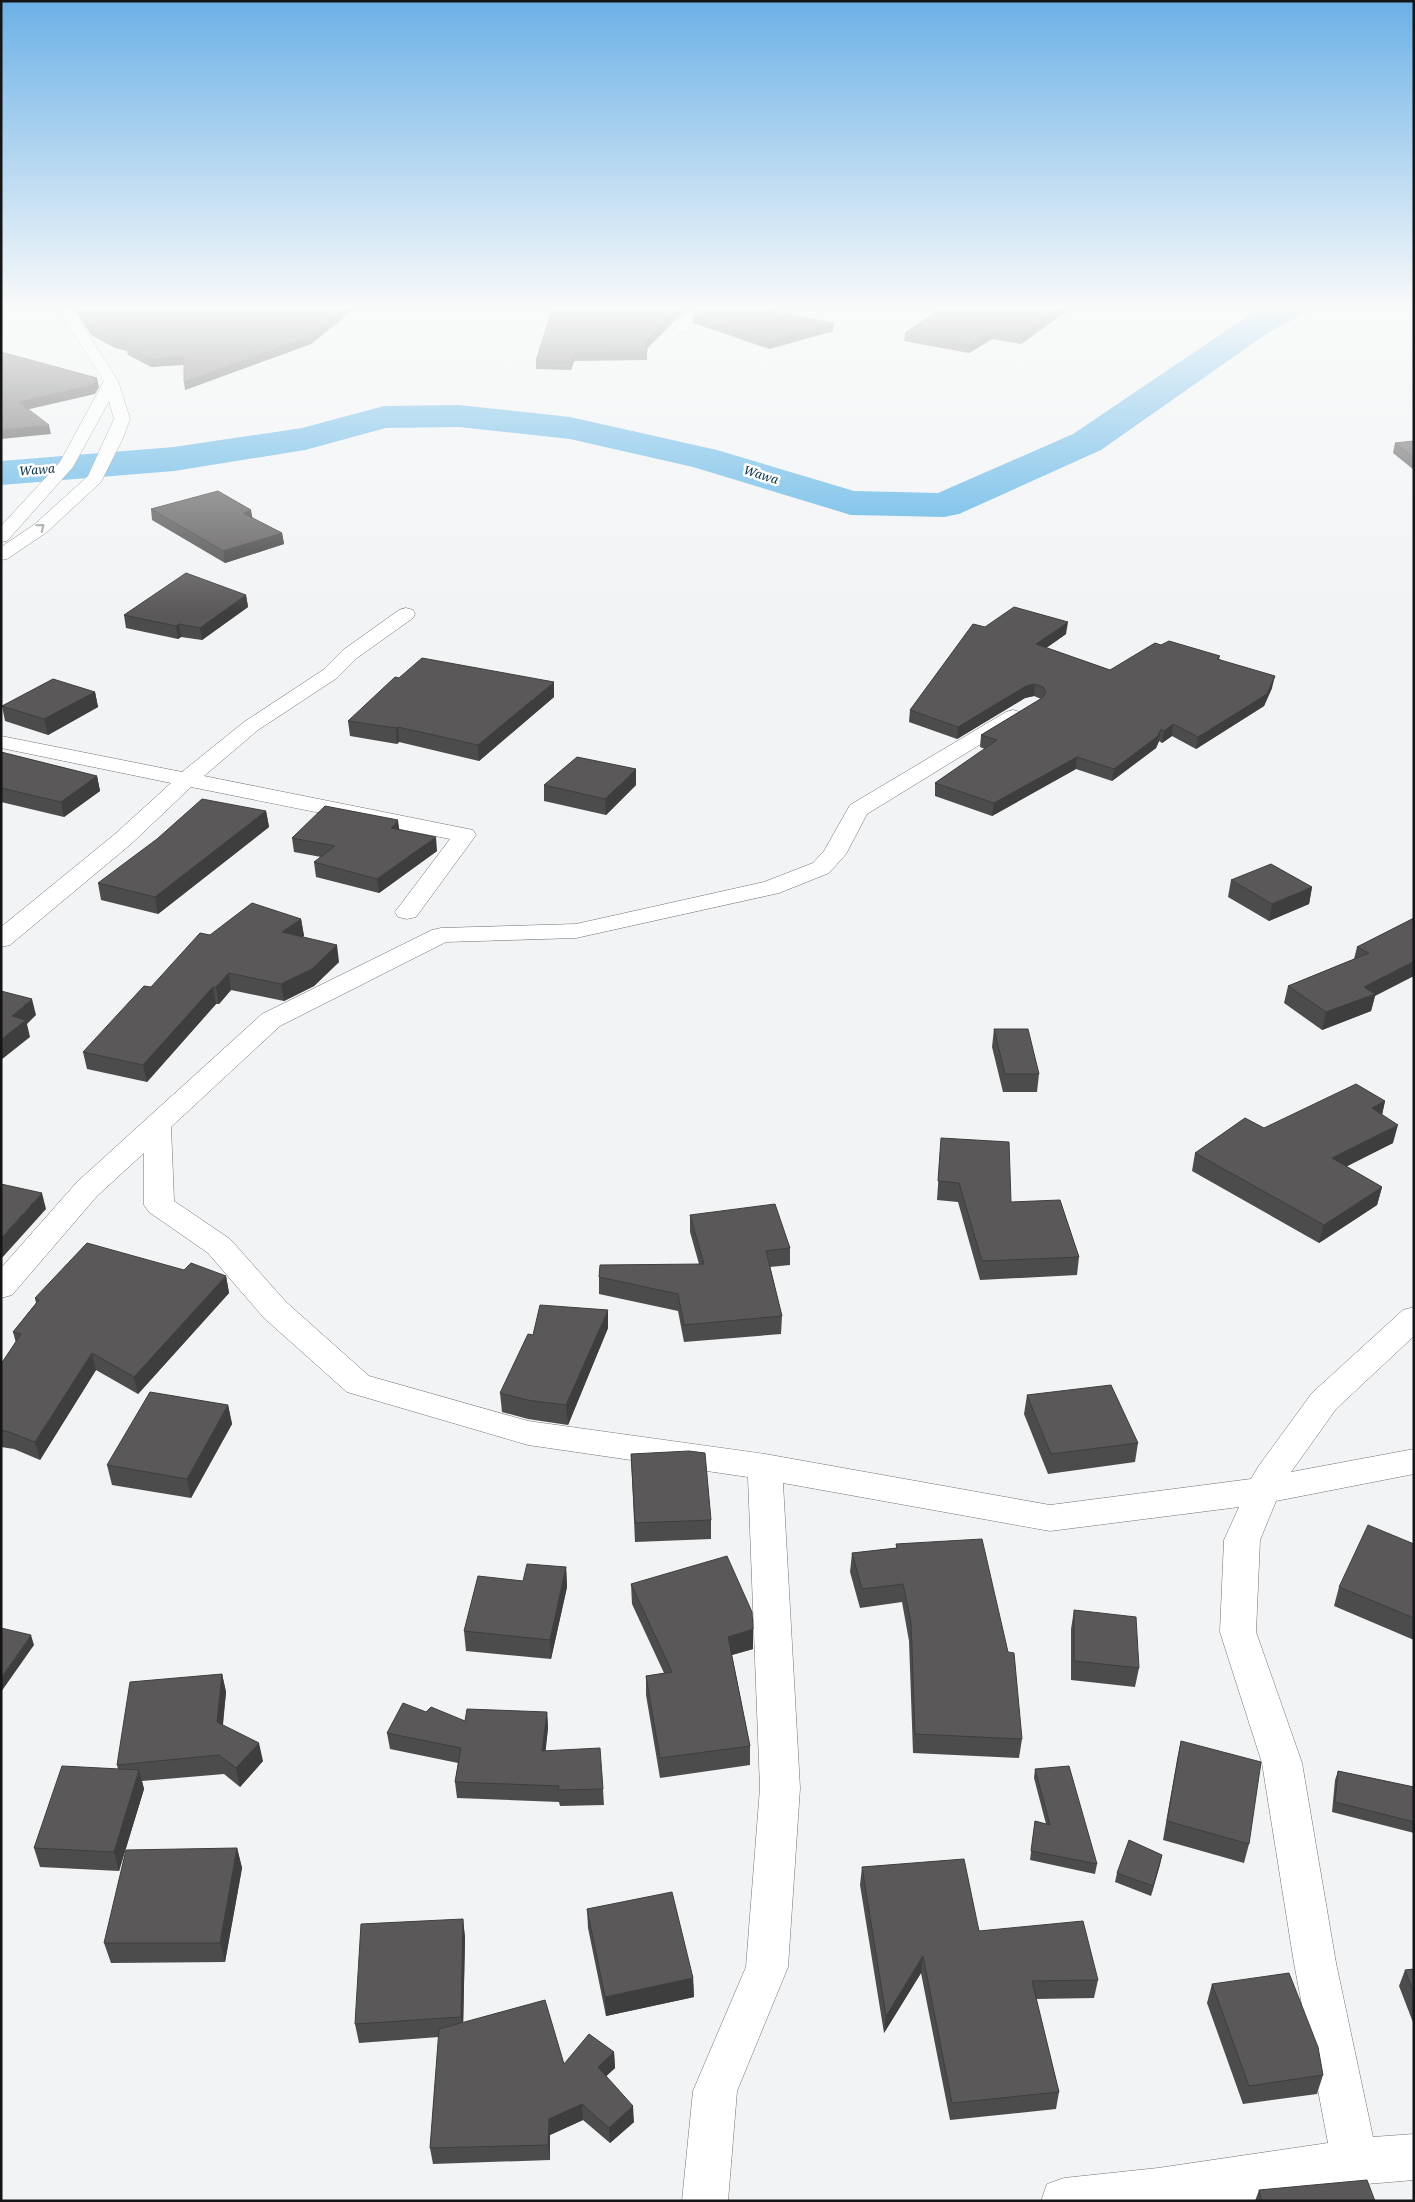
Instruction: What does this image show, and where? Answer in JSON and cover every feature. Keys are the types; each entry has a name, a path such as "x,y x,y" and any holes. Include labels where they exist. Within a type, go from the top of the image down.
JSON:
{"street":[{"path":"1,537 55,480 67,464 97,409"},
{"path":"1,555 40,528 95,478 115,438 122,419 119,409"},
{"path":"1,940 123,839 187,779 251,726 330,674 350,654 406,614"},
{"path":"1,1288 87,1188 271,1020 441,935 576,931 771,888 821,868 834,854 858,810 1033,704"},
{"path":"1,742 465,835 407,912"},
{"path":"157,1124 159,1205 219,1246 275,1310 358,1384 528,1433 764,1467 1050,1518 1262,1491 1414,1461"},
{"path":"1355,2162 1315,1963 1282,1763 1238,1632 1242,1540 1262,1491 1324,1401 1414,1318"},
{"path":"705,2201 715,2091 767,1967 780,1788 764,1467"},
{"path":"1064,2201 1161,2196 1355,2162 1414,2157"}],"building":[{"path":"1,409 28,409 49,425 1,430"},
{"path":"1414,441 1414,458 1395,443"},
{"path":"218,491 251,510 243,513 282,533 223,551 151,509"},
{"path":"186,573 246,595 200,628 179,624 176,626 124,615"},
{"path":"1014,607 1068,622 1036,644 1110,670 1155,643 1161,645 1169,641 1220,656 1217,659 1275,676 1267,694 1198,737 1173,724 1164,731 1161,729 1158,736 1114,769 1077,757 994,803 935,783 997,740 981,735 1042,698 1046,692 1043,687 1035,684 1026,686 958,727 910,710 973,624 985,627"},
{"path":"422,658 554,682 478,745 398,727 348,721 395,677 399,678"},
{"path":"53,679 95,692 44,719 2,706"},
{"path":"1,752 97,776 61,802 1,788"},
{"path":"577,757 636,769 605,799 544,785"},
{"path":"202,799 266,811 155,897 98,883 157,839"},
{"path":"325,806 398,820 391,828 436,837 377,879 314,862 335,846 292,838"},
{"path":"1271,864 1312,887 1272,904 1231,880"},
{"path":"252,903 301,919 282,932 337,945 312,969 281,984 229,973 216,987 213,987 143,1065 83,1052 144,986 151,987 200,933 210,935"},
{"path":"1414,918 1414,961 1364,987 1375,994 1326,1012 1288,986 1369,953 1357,947"},
{"path":"1,991 32,999 12,1016 26,1020 1,1040"},
{"path":"994,1029 1028,1029 1039,1074 1005,1074"},
{"path":"1356,1084 1385,1101 1372,1108 1398,1125 1332,1158 1382,1187 1324,1225 1195,1153 1245,1118 1264,1128"},
{"path":"941,1138 1009,1142 1011,1202 1060,1200 1079,1257 982,1261 959,1183 938,1181"},
{"path":"1,1184 42,1193 1,1238"},
{"path":"775,1204 790,1248 766,1251 782,1316 684,1325 678,1294 599,1277 600,1265 704,1264 690,1215"},
{"path":"87,1243 184,1270 191,1263 226,1276 134,1377 92,1353 35,1442 1,1430 1,1364 21,1334 13,1332 39,1300 35,1298"},
{"path":"540,1305 608,1310 566,1405 527,1400 500,1393 528,1334 533,1335"},
{"path":"1111,1385 1138,1443 1051,1454 1027,1395"},
{"path":"150,1392 228,1405 187,1479 107,1465"},
{"path":"689,1451 705,1453 711,1520 635,1523 631,1454"},
{"path":"1368,1525 1414,1544 1414,1618 1339,1587"},
{"path":"982,1539 1008,1652 1014,1653 1022,1739 915,1734 911,1622 903,1584 862,1589 852,1553 897,1548 896,1544"},
{"path":"727,1556 752,1612 753,1629 728,1637 750,1746 660,1758 646,1676 672,1672 631,1584"},
{"path":"527,1564 566,1567 550,1640 464,1631 478,1576 523,1581"},
{"path":"1074,1610 1136,1617 1139,1668 1074,1661"},
{"path":"1,1628 31,1635 1,1678"},
{"path":"222,1674 217,1722 259,1743 236,1768 219,1755 117,1765 130,1682"},
{"path":"403,1703 426,1712 431,1707 465,1721 467,1709 547,1712 542,1751 600,1748 603,1789 558,1790 559,1786 455,1782 461,1748 387,1733"},
{"path":"1181,1741 1261,1762 1249,1844 1167,1821"},
{"path":"62,1766 139,1770 114,1852 34,1848"},
{"path":"1069,1766 1097,1864 1031,1851 1035,1821 1050,1825 1035,1769"},
{"path":"1338,1771 1414,1787 1414,1822 1335,1802"},
{"path":"1129,1840 1162,1855 1153,1886 1117,1873"},
{"path":"237,1848 220,1943 104,1943 126,1850"},
{"path":"964,1859 979,1931 1083,1921 1098,1980 1032,1981 1059,2092 952,2103 923,1956 886,2016 862,1867"},
{"path":"672,1892 693,1978 605,1997 587,1909"},
{"path":"463,1919 461,2017 355,2024 361,1924"},
{"path":"1414,1969 1414,1993 1405,1970"},
{"path":"1289,1973 1318,2047 1323,2075 1249,2086 1212,1984"},
{"path":"545,2000 564,2064 589,2034 614,2052 598,2067 633,2106 609,2128 582,2104 549,2119 548,2145 430,2148 439,2029"},
{"path":"1367,2180 1375,2201 1262,2201 1259,2190"}],"waterway":[{"name":"Wawa","path":"1,473 174,459 305,439 384,417 459,416 570,428 703,458 851,503 944,505 1087,442 1135,409"}]}
